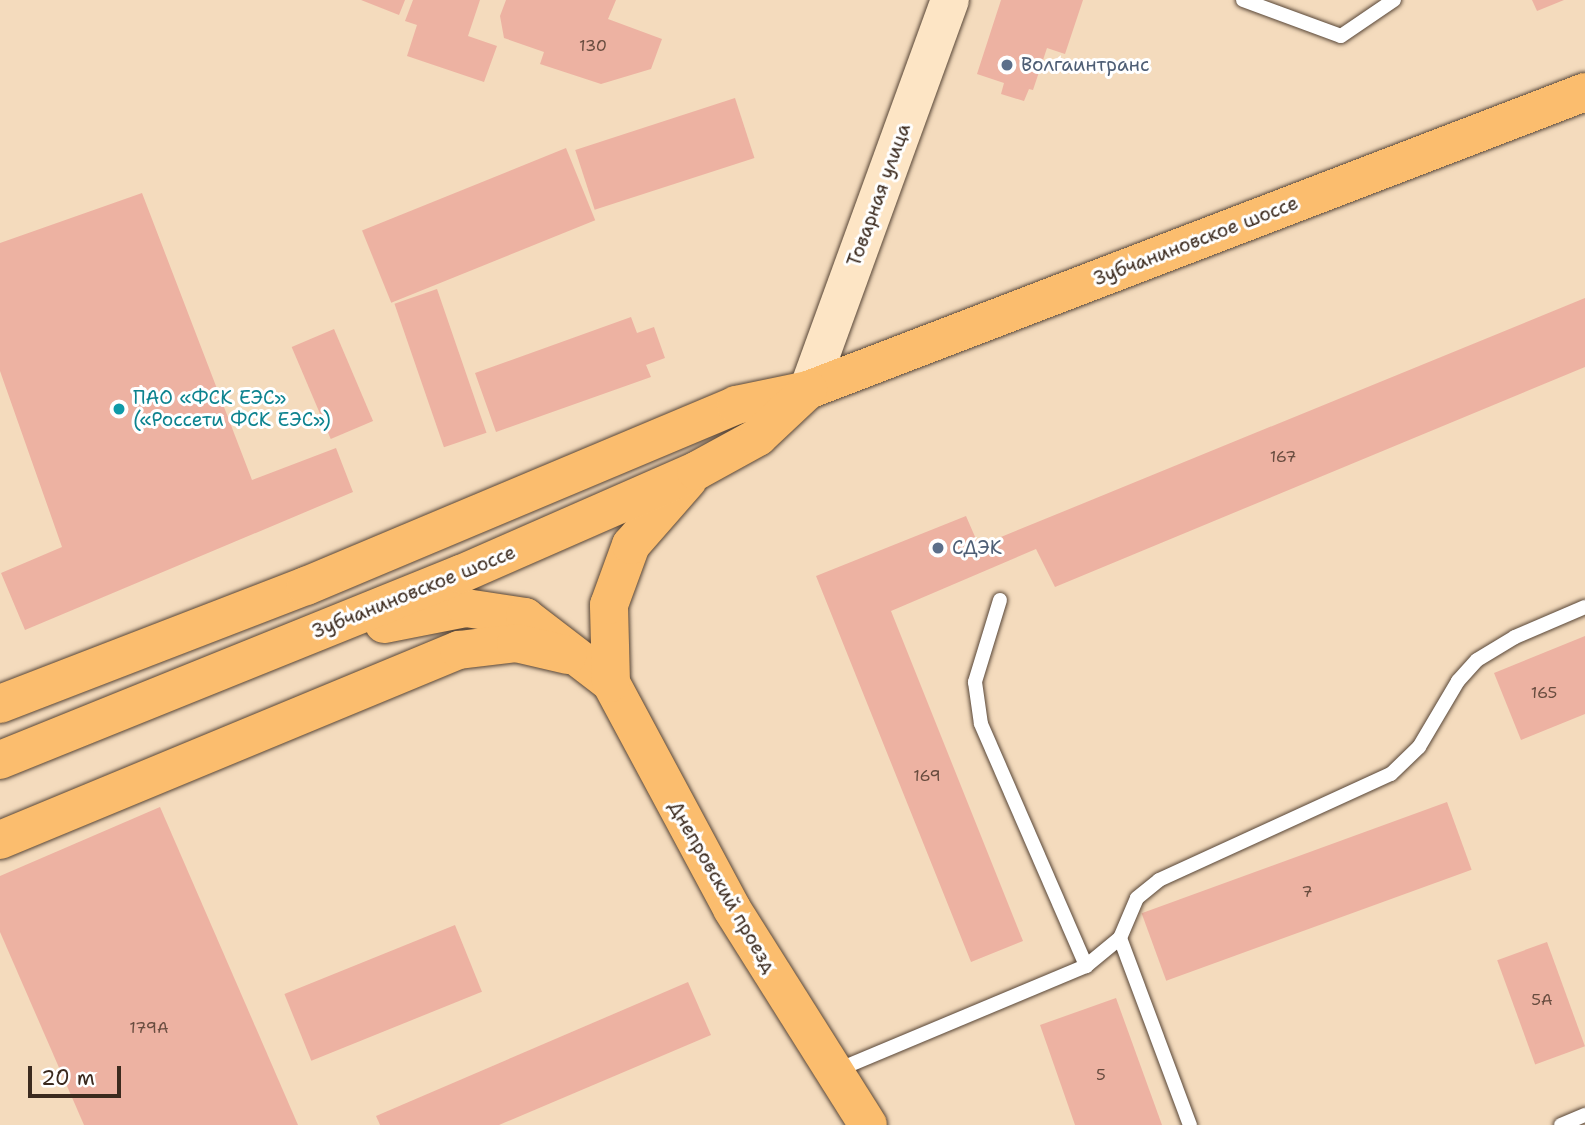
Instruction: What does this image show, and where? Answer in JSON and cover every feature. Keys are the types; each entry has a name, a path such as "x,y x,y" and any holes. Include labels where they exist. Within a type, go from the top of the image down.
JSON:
{"main road":[{"name":"Зубчаниновское шоссе","path":"0,704 306,586 736,405 808,390 1585,92"},
{"name":"Зубчаниновское шоссе","path":"0,760 461,574 696,471 758,437 808,390"},
{"path":"611,683 610,605 631,545 696,471"},
{"path":"269,650 306,586"},
{"name":"Днепровский проезд","path":"269,650 466,608 525,617 611,683 732,909 868,1125"},
{"path":"0,840 459,650 516,643 573,656"}],"street":[{"name":"Товарная улица","path":"808,390 950,0"}],"lane":[{"path":"1243,0 1341,36 1394,0"},
{"path":"1000,600 975,682 981,724 1086,966"},
{"path":"834,1072 1086,966 1120,938 1137,898 1159,880 1391,774 1419,747 1458,681 1477,660 1515,637 1585,607"},
{"path":"1120,938 1190,1125"},
{"path":"1561,1125 1585,1115"}],"building":[{"path":"361,0 405,0 399,15"},
{"path":"413,0 480,0 468,36 497,46 484,82 407,56 417,25 405,21"},
{"path":"506,0 616,0 608,19 662,39 651,69 601,84 540,64 544,52 504,38 500,16"},
{"path":"1001,0 1083,0 1065,54 1047,48 1033,90 1029,89 1024,101 1001,94 1004,83 977,74"},
{"path":"1532,0 1564,0 1537,11"},
{"path":"735,98 754,158 595,210 575,150"},
{"path":"566,148 595,220 391,303 362,230"},
{"name":"ПАО «ФСК ЕЭС» («Россети ФСК ЕЭС»)","path":"142,193 252,480 336,448 353,492 25,630 1,573 62,547 0,371 0,243"},
{"path":"437,289 486,433 444,447 394,304"},
{"path":"1585,298 1585,367 1055,587 1036,549 891,611 1023,941 971,962 816,576 966,516 979,546"},
{"path":"631,317 637,333 654,327 665,358 646,365 651,377 496,432 475,373"},
{"path":"334,329 373,421 331,439 292,347"},
{"path":"1585,636 1585,714 1521,740 1494,673"},
{"path":"1447,802 1472,870 1166,981 1142,913"},
{"path":"160,807 298,1125 84,1125 0,932 0,876"},
{"path":"455,925 482,992 311,1061 284,994"},
{"path":"1547,942 1585,1046 1535,1064 1497,960"},
{"path":"688,982 711,1035 499,1125 380,1125 376,1116"},
{"path":"1116,998 1162,1125 1075,1125 1040,1025"}],"place":[{"name":"Волгаинтранс","path":"1007,65"},
{"name":"ПАО «ФСК ЕЭС» («Россети ФСК ЕЭС»)","path":"119,409"},
{"name":"СДЭК","path":"938,548"}]}
